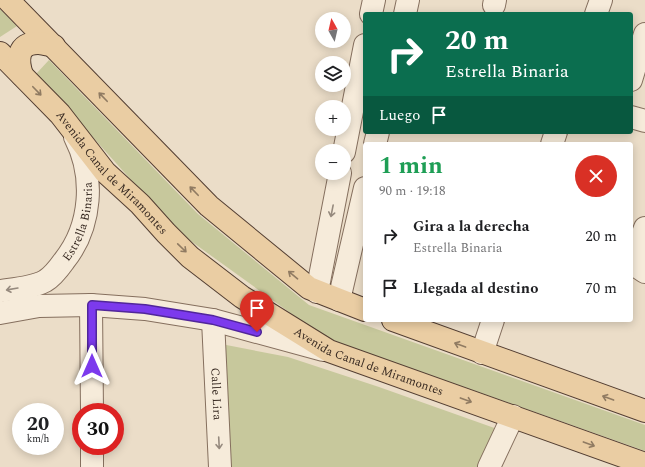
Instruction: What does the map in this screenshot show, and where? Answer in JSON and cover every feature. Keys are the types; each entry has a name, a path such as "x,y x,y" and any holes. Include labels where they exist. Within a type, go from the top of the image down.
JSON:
{"main road":[{"path":"8,0 209,206 309,288 363,309"},
{"path":"0,49 11,48 21,42 27,30 24,17"},
{"path":"22,75 18,63 18,57 24,48 29,45 40,43 54,46"},
{"name":"Avenida Canal de Miramontes","path":"0,53 60,114 105,172 140,204 190,257 242,297 328,351 513,416 635,463"},
{"path":"398,322 645,411"}],"street":[{"path":"371,12 374,0"},
{"path":"405,12 408,0"},
{"path":"597,12 601,0"},
{"path":"633,73 645,34"},
{"path":"346,144 363,55"},
{"name":"Estrella Binaria","path":"46,281 61,265 76,242 86,211 88,194 88,177 84,160 78,143 60,114"},
{"path":"633,117 645,121"},
{"path":"317,292 339,180"},
{"path":"339,300 363,197"},
{"path":"640,269 634,258 645,228"},
{"path":"0,291 30,286 46,281 55,286 58,291 58,297 51,306"},
{"path":"0,313 39,306 92,305 145,309 213,320 328,351"},
{"path":"92,305 92,403"},
{"name":"Calle Lira","path":"213,320 220,467"},
{"path":"482,353 492,322"},
{"path":"489,467 513,416"},
{"path":"92,455 92,467"}],"green space":[{"path":"0,9 17,26 0,37"},
{"path":"49,60 198,214 309,305 645,425 645,451 325,338 177,231 36,74"},
{"path":"216,343 288,357 379,387 500,430 483,467 224,467"}],"route":[{"path":"92,366 92,305 145,309 213,320 257,332"}]}
